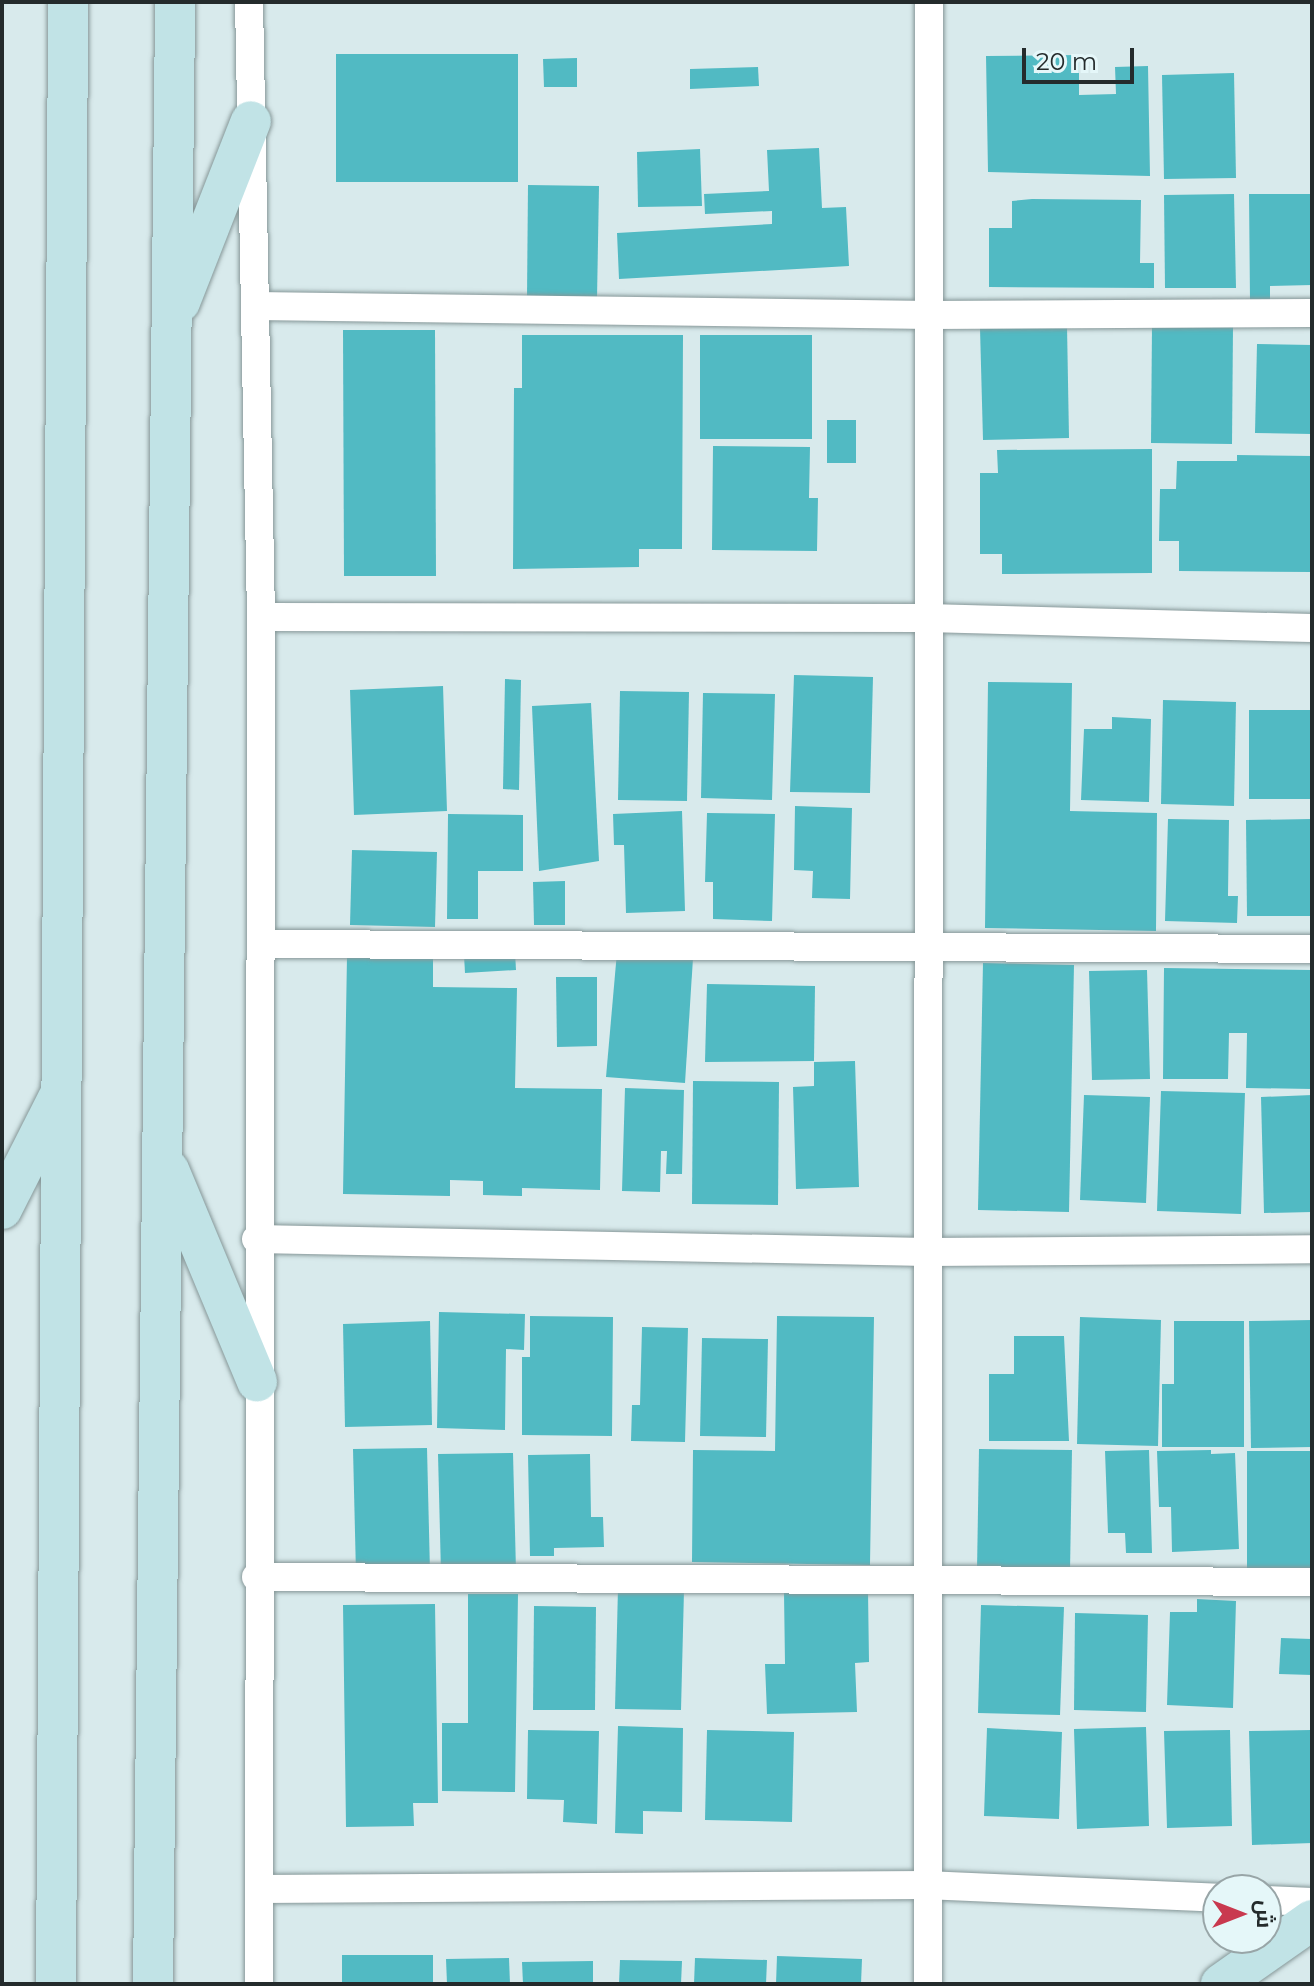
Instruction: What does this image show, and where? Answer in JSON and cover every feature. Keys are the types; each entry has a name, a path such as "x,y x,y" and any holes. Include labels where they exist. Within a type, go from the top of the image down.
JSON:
{"street":[{"path":"153,1984 175,2"},
{"path":"249,2 261,617 261,944 256,1239 259,1984"},
{"path":"928,1984 924,1580 930,947 927,618 929,2"},
{"path":"56,1984 67,4"},
{"path":"171,324 251,121"},
{"path":"255,306 930,315 1312,313"},
{"path":"261,617 927,618 1312,628"},
{"path":"261,944 1312,949"},
{"path":"2,1209 61,1091"},
{"path":"162,1154 257,1381"},
{"path":"256,1239 927,1252 1312,1249"},
{"path":"256,1577 1312,1582"},
{"path":"259,1889 925,1885 1202,1897"},
{"path":"1282,1901 1312,1902"},
{"path":"1221,1984 1312,1920"}],"building":[{"path":"336,54 518,54 518,182 336,182"},
{"path":"1079,55 1079,95 1116,94 1115,67 1148,66 1150,176 988,172 986,56"},
{"path":"577,58 577,87 544,87 543,59"},
{"path":"758,67 759,86 690,89 690,69"},
{"path":"1234,73 1236,178 1164,179 1162,75"},
{"path":"819,148 822,208 846,207 849,266 619,279 617,233 772,224 772,211 705,214 704,194 769,191 767,150"},
{"path":"700,149 702,206 638,207 637,152"},
{"path":"528,185 599,186 597,299 527,298"},
{"path":"1234,194 1236,288 1165,288 1164,195"},
{"path":"1249,194 1312,194 1312,285 1270,286 1270,301 1250,301"},
{"path":"1141,200 1140,263 1154,263 1154,288 989,287 989,228 1012,228 1012,201"},
{"path":"1067,326 1069,438 983,440 980,328"},
{"path":"1152,326 1233,327 1232,444 1151,443"},
{"path":"343,330 435,330 436,576 344,576"},
{"path":"522,335 683,335 682,549 639,549 639,567 513,569 514,388 522,388"},
{"path":"700,335 812,335 812,439 700,439"},
{"path":"1257,344 1312,345 1312,434 1255,433"},
{"path":"827,420 856,420 856,463 827,463"},
{"path":"713,446 810,447 809,498 818,498 817,551 712,550"},
{"path":"1152,449 1152,573 1002,574 1002,554 980,554 980,473 998,473 997,450"},
{"path":"1237,455 1312,456 1312,572 1179,571 1179,541 1159,541 1160,489 1176,489 1177,461 1237,461"},
{"path":"794,675 873,677 870,793 790,792"},
{"path":"505,679 521,680 519,790 503,789"},
{"path":"988,682 1072,683 1070,811 1157,813 1156,931 985,928"},
{"path":"443,686 447,811 354,815 350,690"},
{"path":"620,691 689,692 687,801 618,800"},
{"path":"703,693 775,694 772,800 701,798"},
{"path":"1163,700 1236,702 1234,806 1161,804"},
{"path":"591,703 599,861 539,871 532,706"},
{"path":"1249,710 1312,710 1312,799 1249,799"},
{"path":"1112,717 1151,719 1149,802 1081,800 1084,729 1112,729"},
{"path":"795,806 852,808 850,899 812,898 813,871 794,870"},
{"path":"682,811 685,911 626,913 624,845 614,845 613,814"},
{"path":"707,813 775,814 772,921 713,919 713,882 705,882"},
{"path":"448,814 523,815 523,871 478,871 478,919 447,919"},
{"path":"1168,819 1229,820 1228,896 1238,896 1237,923 1165,921"},
{"path":"1312,819 1312,916 1247,916 1246,820"},
{"path":"352,850 437,852 435,927 350,925"},
{"path":"565,881 565,925 534,925 533,882"},
{"path":"515,952 516,970 465,973 464,955"},
{"path":"617,952 693,958 685,1083 606,1077"},
{"path":"347,956 433,957 433,987 517,988 515,1088 602,1089 600,1190 522,1188 522,1196 483,1195 483,1181 450,1180 450,1196 343,1194"},
{"path":"983,963 1074,965 1069,1212 978,1210"},
{"path":"1164,968 1312,970 1312,1089 1246,1088 1247,1033 1229,1033 1228,1079 1163,1079"},
{"path":"1147,970 1150,1079 1092,1080 1089,971"},
{"path":"556,977 597,977 597,1046 557,1047"},
{"path":"707,984 815,986 814,1061 705,1062"},
{"path":"855,1061 859,1187 796,1189 793,1087 814,1086 814,1062"},
{"path":"693,1081 779,1082 778,1205 692,1204"},
{"path":"625,1088 684,1090 682,1174 666,1174 667,1151 661,1151 660,1192 622,1191"},
{"path":"1161,1091 1245,1093 1241,1214 1157,1211"},
{"path":"1084,1095 1150,1097 1146,1203 1080,1200"},
{"path":"1312,1095 1312,1212 1264,1213 1261,1097"},
{"path":"439,1312 525,1314 524,1350 506,1349 505,1430 437,1428"},
{"path":"530,1316 613,1317 612,1436 522,1435 522,1357 530,1357"},
{"path":"777,1316 874,1317 870,1565 692,1562 693,1450 775,1451"},
{"path":"1080,1317 1161,1320 1158,1446 1077,1444"},
{"path":"1312,1320 1312,1447 1251,1448 1249,1321"},
{"path":"430,1321 432,1425 345,1427 343,1324"},
{"path":"1174,1321 1244,1321 1244,1447 1162,1447 1162,1384 1174,1384"},
{"path":"642,1327 688,1328 685,1442 631,1441 632,1405 640,1405"},
{"path":"1014,1336 1064,1336 1069,1441 989,1441 989,1374 1014,1374"},
{"path":"702,1338 768,1339 766,1437 700,1436"},
{"path":"427,1448 430,1572 356,1574 353,1449"},
{"path":"979,1449 1072,1450 1070,1572 977,1571"},
{"path":"1149,1450 1152,1553 1126,1553 1125,1533 1108,1533 1105,1451"},
{"path":"1211,1450 1211,1454 1235,1453 1239,1549 1172,1552 1171,1507 1159,1507 1157,1451"},
{"path":"1247,1451 1312,1451 1312,1568 1247,1568"},
{"path":"513,1453 516,1571 441,1573 438,1454"},
{"path":"590,1454 591,1517 603,1517 604,1547 554,1548 554,1556 530,1556 528,1455"},
{"path":"618,1588 684,1590 681,1710 615,1709"},
{"path":"868,1591 869,1662 855,1663 857,1712 767,1714 765,1664 785,1664 784,1593"},
{"path":"468,1594 518,1594 515,1792 442,1791 442,1723 468,1723"},
{"path":"1197,1599 1236,1601 1233,1708 1167,1705 1170,1612 1197,1612"},
{"path":"435,1604 438,1803 413,1803 414,1826 346,1827 343,1605"},
{"path":"981,1605 1064,1607 1060,1715 978,1713"},
{"path":"534,1606 596,1607 595,1710 533,1710"},
{"path":"1075,1613 1148,1615 1146,1712 1074,1710"},
{"path":"1281,1638 1312,1639 1312,1675 1279,1674"},
{"path":"618,1726 683,1728 682,1812 643,1811 643,1834 615,1833"},
{"path":"1146,1727 1149,1826 1077,1829 1074,1729"},
{"path":"987,1728 1062,1732 1059,1819 984,1816"},
{"path":"528,1730 599,1731 597,1824 563,1822 564,1800 527,1799"},
{"path":"707,1730 794,1732 792,1822 705,1820"},
{"path":"1230,1730 1232,1826 1167,1828 1164,1731"},
{"path":"1311,1730 1312,1843 1252,1845 1249,1731"},
{"path":"342,1955 433,1955 433,1984 342,1984"},
{"path":"777,1956 862,1959 861,1984 776,1984"},
{"path":"509,1958 510,1984 447,1984 446,1959"},
{"path":"695,1958 767,1960 766,1984 694,1984"},
{"path":"620,1960 682,1961 681,1984 619,1984"},
{"path":"593,1961 593,1984 523,1984 522,1962"}]}
